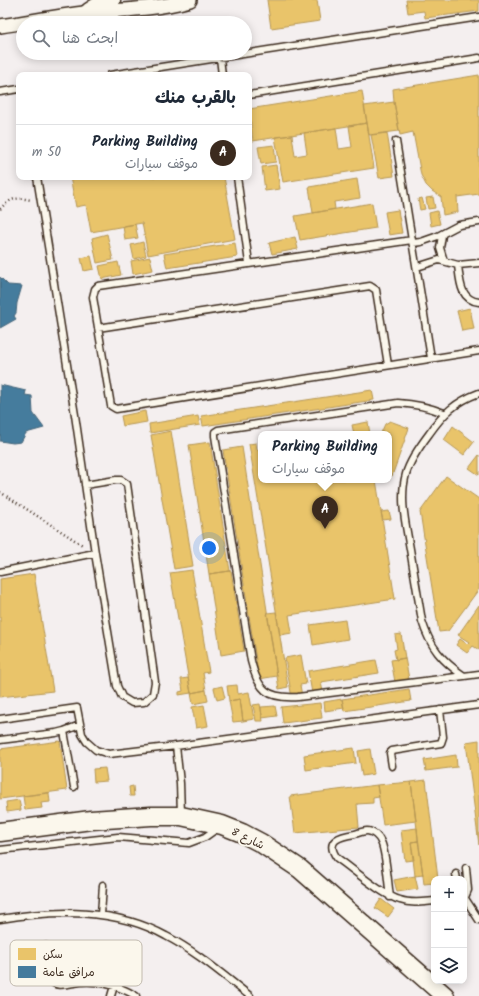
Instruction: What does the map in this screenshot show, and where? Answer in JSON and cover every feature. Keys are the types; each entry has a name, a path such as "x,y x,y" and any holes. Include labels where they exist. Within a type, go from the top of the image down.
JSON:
{"main road":[{"path":"90,12 110,0"}],"street":[{"path":"64,16 90,12 138,10 190,0"},
{"path":"0,26 16,24"},
{"name":"شارع 8","path":"0,832 122,817 151,816 181,816 222,825 261,843 300,869 445,996"}],"lane":[{"path":"252,53 479,17"},
{"path":"252,95 479,58"},
{"path":"129,72 207,60"},
{"path":"220,60 222,72"},
{"path":"0,92 16,89"},
{"path":"396,140 431,358"},
{"path":"38,180 75,415 85,485 95,553 117,686 122,697 132,703 144,702 153,694 155,682 128,488 125,482 121,480 85,485"},
{"path":"237,180 249,263"},
{"path":"479,222 454,227 442,235 421,242 412,241 249,263 98,286 95,289 93,297 111,404 112,407 116,409 479,351"},
{"path":"442,235 440,248 444,261"},
{"path":"417,267 436,261 444,261 458,265 479,263"},
{"path":"458,265 464,294 468,298 479,302"},
{"path":"98,328 370,286 376,290 388,365"},
{"path":"464,676 441,658 432,647 426,634 422,621 405,516 403,494 406,473 417,451 444,413 459,403 479,393"},
{"path":"444,413 424,406 398,403 218,430 215,432 215,436 251,661 258,682 266,691 275,696 286,698 479,674"},
{"path":"0,572 95,553"},
{"path":"0,719 77,708 80,725 86,742 96,750 109,754 479,705"},
{"path":"392,766 390,753 392,751 441,743 443,737 440,710"},
{"path":"0,740 64,731 80,725"},
{"path":"64,731 74,787"},
{"path":"176,746 180,783 181,816"},
{"path":"0,850 118,838 188,843 205,838 222,825"},
{"path":"390,896 382,842 378,837 367,831 339,837 334,841 334,853 337,858 390,896 400,901 410,903 431,901"},
{"path":"466,868 467,876"},
{"path":"467,879 467,892"},
{"path":"101,915 103,885"},
{"path":"467,902 479,920"},
{"path":"0,919 39,914 70,914 101,915 134,922 166,935 194,953 250,996"},
{"path":"111,996 114,986 127,990 136,996"}],"path":[{"path":"0,209 10,200 21,198 32,200 42,206"},
{"path":"0,492 95,553"}],"building: سكن":[{"path":"267,0 317,0 320,21 271,28"},
{"path":"406,0 479,0 479,11 425,18 424,11 408,13"},
{"path":"479,75 479,194 457,197 458,212 443,215 441,197 426,185 421,175 413,132 400,135 393,89"},
{"path":"362,91 367,123 253,141 252,109"},
{"path":"394,102 399,131 369,135 364,106"},
{"path":"367,123 374,168 283,182 275,137 292,135 295,156 307,154 304,133 336,128 339,149 352,147 349,126"},
{"path":"387,133 394,176 379,178 371,135"},
{"path":"274,145 276,162 261,164 258,147"},
{"path":"276,165 280,189 265,191 262,167"},
{"path":"357,179 360,198 334,202 335,209 313,213 309,187"},
{"path":"71,180 225,180 235,239 148,255 142,223 91,232 86,205 76,207"},
{"path":"433,197 435,208 428,209 426,198"},
{"path":"422,198 425,209 420,210 418,199"},
{"path":"372,203 376,228 300,240 295,216"},
{"path":"398,210 402,233 389,235 385,212"},
{"path":"437,211 440,224 431,226 429,213"},
{"path":"135,224 138,238 125,240 123,226"},
{"path":"107,234 113,260 97,263 92,238"},
{"path":"295,237 298,249 272,254 269,243"},
{"path":"143,242 146,256 134,259 131,245"},
{"path":"235,243 237,257 167,268 164,254"},
{"path":"91,256 94,269 84,271 81,258"},
{"path":"150,257 153,270 133,274 131,261"},
{"path":"118,262 121,275 102,279 99,266"},
{"path":"470,308 474,329 462,331 457,311"},
{"path":"372,390 374,400 203,426 201,416"},
{"path":"145,411 147,422 123,426 121,416"},
{"path":"198,416 200,425 150,433 149,424"},
{"path":"390,421 409,428 392,476 392,431 382,431 385,424"},
{"path":"368,422 370,431 353,431 352,425"},
{"path":"453,426 474,442 464,455 444,440"},
{"path":"171,431 193,566 174,569 151,435"},
{"path":"210,442 230,571 209,574 189,445"},
{"path":"256,443 258,450 258,483 376,483 395,599 289,615 292,633 280,635 249,444"},
{"path":"242,447 277,676 259,679 223,450"},
{"path":"479,455 479,475 469,468"},
{"path":"446,476 479,499 479,589 448,631 439,632 420,512"},
{"path":"389,511 391,519 383,520 381,512"},
{"path":"192,570 209,672 203,673 206,690 191,693 170,573"},
{"path":"231,571 244,651 221,655 209,574"},
{"path":"34,574 53,691 0,697 0,579"},
{"path":"479,605 479,650 473,646 467,653 456,645 460,639 467,644 469,642 458,635"},
{"path":"276,612 288,687 279,689 267,613"},
{"path":"345,620 348,639 313,645 310,625"},
{"path":"401,634 405,658 396,660 394,650 397,649 395,635"},
{"path":"301,655 306,684 300,685 302,696 292,698 285,658"},
{"path":"405,658 409,679 395,682 391,660"},
{"path":"376,660 379,673 321,682 323,692 312,693 308,671"},
{"path":"188,678 191,693 179,695 179,692 183,691 181,679"},
{"path":"237,685 238,694 249,692 254,719 243,721 240,699 229,701 227,686"},
{"path":"222,686 225,698 217,700 214,688"},
{"path":"409,689 411,701 344,711 342,699"},
{"path":"206,690 208,701 193,704 191,693"},
{"path":"240,699 243,721 233,722 229,701"},
{"path":"342,699 344,708 325,711 324,702"},
{"path":"320,703 322,718 283,723 281,707"},
{"path":"260,704 263,721 256,721 253,705"},
{"path":"204,705 208,726 196,728 192,707"},
{"path":"275,706 277,716 262,718 261,707"},
{"path":"479,740 479,845 466,742"},
{"path":"60,741 67,790 0,799 0,749"},
{"path":"354,748 356,763 306,770 304,755"},
{"path":"370,749 374,774 362,776 358,751"},
{"path":"456,755 457,767 426,771 424,760"},
{"path":"105,768 107,781 94,782 93,769"},
{"path":"426,780 438,876 431,876 431,883 424,884 411,782"},
{"path":"411,782 416,821 383,825 377,785"},
{"path":"377,785 379,797 373,798 373,803 357,804 359,827 295,833 290,796"},
{"path":"133,786 134,796 130,796 129,787"},
{"path":"49,793 50,802 41,803 42,808 25,810 23,796"},
{"path":"19,800 21,810 7,812 6,802"},
{"path":"417,828 418,841 411,842 414,860 405,861 401,830"},
{"path":"418,841 423,875 415,876 411,842"},
{"path":"415,876 418,889 397,892 394,880"},
{"path":"381,899 394,909 388,917 375,908"}],"building: مرافق عامة":[{"path":"0,277 8,285 22,286 14,316 16,319 0,328"},
{"path":"0,385 26,391 25,395 32,396 33,413 44,428 26,433 21,442 13,443 0,441"}],"place":[{"name":"Parking Building","path":"325,529"}]}
